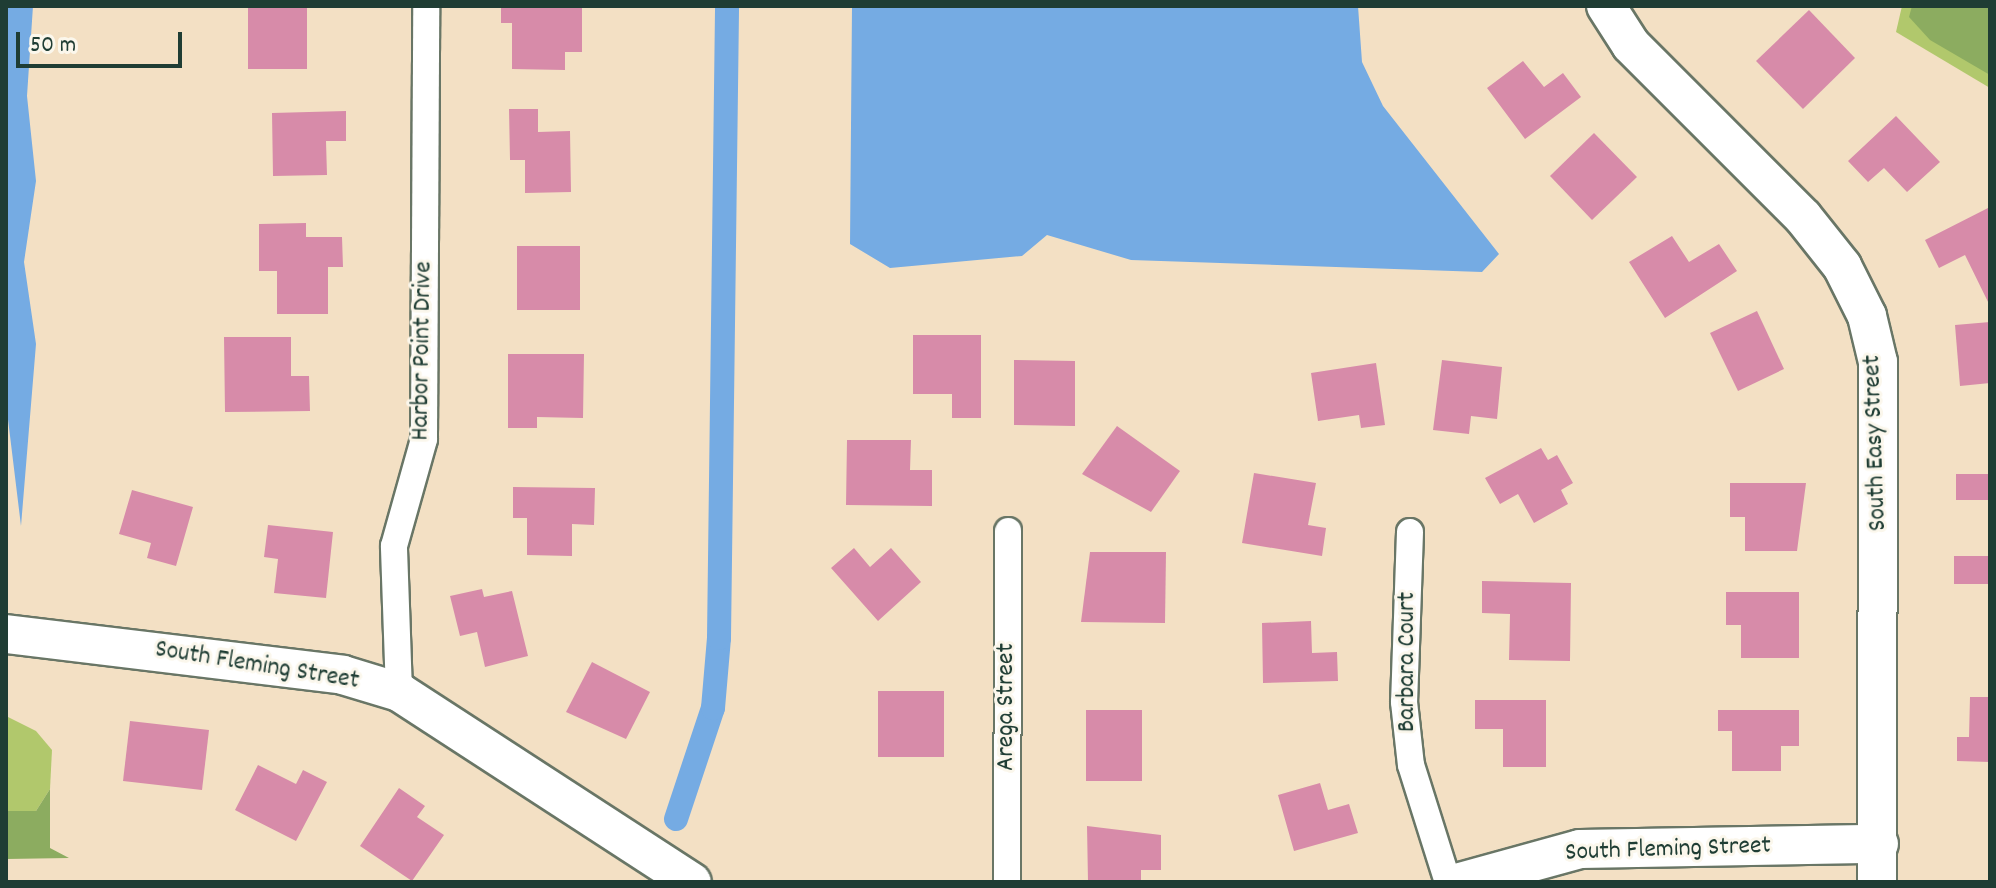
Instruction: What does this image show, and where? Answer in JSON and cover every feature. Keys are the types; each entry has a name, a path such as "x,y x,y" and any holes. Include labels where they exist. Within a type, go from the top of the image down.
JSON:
{"street":[{"name":"Harbor Point Drive","path":"399,692 394,546 424,439 426,6"},
{"name":"South Easy Street","path":"1606,6 1631,45 1803,217 1842,266 1867,316 1878,362 1877,882"},
{"name":"Arega Street","path":"1007,882 1008,531"},
{"name":"Barbara Court","path":"1410,532 1409,749 1448,882"},
{"name":"South Fleming Street","path":"6,634 343,675 399,692 692,882"},
{"name":"South Fleming Street","path":"1460,882 1580,849 1879,844"}],"green space":[{"path":"1902,6 1990,6 1990,88 1896,32"},
{"path":"1912,6 1990,6 1990,75 1930,40 1909,17"},
{"path":"6,716 36,731 52,750 50,789 36,811 6,811"},
{"path":"50,789 50,848 69,858 6,859 6,811 36,811"}],"water":[{"path":"6,6 33,6 27,96 36,181 24,262 36,344 21,526 6,403"},
{"path":"852,6 1358,6 1362,62 1383,106 1499,254 1482,272 1131,260 1047,235 1022,256 890,268 850,244"}],"building":[{"path":"248,6 307,6 307,69 248,69"},
{"path":"501,6 582,6 582,52 565,52 565,70 512,69 512,23 501,23"},
{"path":"1809,10 1855,58 1803,109 1756,61"},
{"path":"1523,61 1544,87 1563,73 1581,97 1525,139 1487,88"},
{"path":"509,109 538,109 538,132 570,131 571,192 525,193 525,160 510,160"},
{"path":"346,111 346,141 326,141 327,175 273,176 272,113"},
{"path":"1896,116 1940,162 1907,192 1884,168 1868,182 1848,161"},
{"path":"1594,133 1637,177 1592,220 1550,176"},
{"path":"1990,207 1990,306 1965,255 1939,268 1925,240"},
{"path":"306,223 306,237 342,237 343,267 328,267 328,314 277,314 277,271 259,271 259,224"},
{"path":"1672,236 1689,262 1719,244 1737,271 1665,318 1629,262"},
{"path":"517,246 580,246 580,310 517,310"},
{"path":"1757,311 1784,369 1738,391 1710,333"},
{"path":"1990,322 1990,383 1960,386 1955,325"},
{"path":"913,335 981,335 981,418 952,418 952,394 913,394"},
{"path":"224,337 291,337 291,376 309,376 310,411 225,412"},
{"path":"508,354 584,354 583,418 537,417 537,428 508,428"},
{"path":"1014,360 1075,361 1075,426 1014,425"},
{"path":"1442,360 1502,367 1497,419 1471,416 1469,434 1433,430"},
{"path":"1376,363 1385,425 1361,428 1359,415 1318,421 1311,373"},
{"path":"1117,426 1180,471 1151,512 1082,474"},
{"path":"847,440 911,440 910,470 932,470 932,506 846,505"},
{"path":"1541,448 1548,460 1557,455 1573,483 1561,490 1568,504 1534,523 1518,494 1500,504 1485,478"},
{"path":"1254,473 1316,483 1308,525 1326,528 1322,556 1242,543"},
{"path":"1956,474 1990,474 1990,500 1956,500"},
{"path":"1730,483 1806,483 1797,551 1745,551 1745,517 1730,517"},
{"path":"513,487 595,488 594,525 572,524 572,556 527,555 527,518 513,518"},
{"path":"132,490 193,507 176,566 147,558 151,543 119,534"},
{"path":"268,525 333,532 326,598 274,593 278,559 264,557"},
{"path":"854,548 870,567 891,548 921,582 878,621 831,568"},
{"path":"1090,552 1166,552 1165,623 1081,622"},
{"path":"1954,556 1990,556 1990,584 1954,584"},
{"path":"1482,581 1571,583 1570,661 1509,660 1510,614 1482,613"},
{"path":"482,589 484,597 512,591 528,656 485,667 477,632 460,636 450,596"},
{"path":"1726,592 1799,592 1799,658 1741,658 1741,625 1726,625"},
{"path":"1311,621 1312,653 1337,652 1338,681 1263,683 1262,623"},
{"path":"592,662 650,692 626,739 566,712"},
{"path":"878,691 944,691 944,757 878,757"},
{"path":"1970,697 1990,697 1990,762 1957,761 1957,737 1969,737"},
{"path":"1475,700 1546,700 1546,767 1503,767 1503,729 1475,729"},
{"path":"1086,710 1142,710 1142,781 1086,781"},
{"path":"1718,710 1799,710 1799,746 1781,746 1781,771 1732,771 1732,731 1718,731"},
{"path":"130,721 209,730 202,790 123,781"},
{"path":"258,765 296,784 303,770 327,782 296,841 235,810"},
{"path":"1320,783 1328,810 1349,804 1358,833 1294,851 1278,795"},
{"path":"399,788 425,806 417,817 444,835 412,881 360,846"},
{"path":"1087,826 1161,835 1161,870 1141,870 1141,882 1088,882"}],"waterway":[{"path":"676,819 713,708 719,638 727,6"}]}
